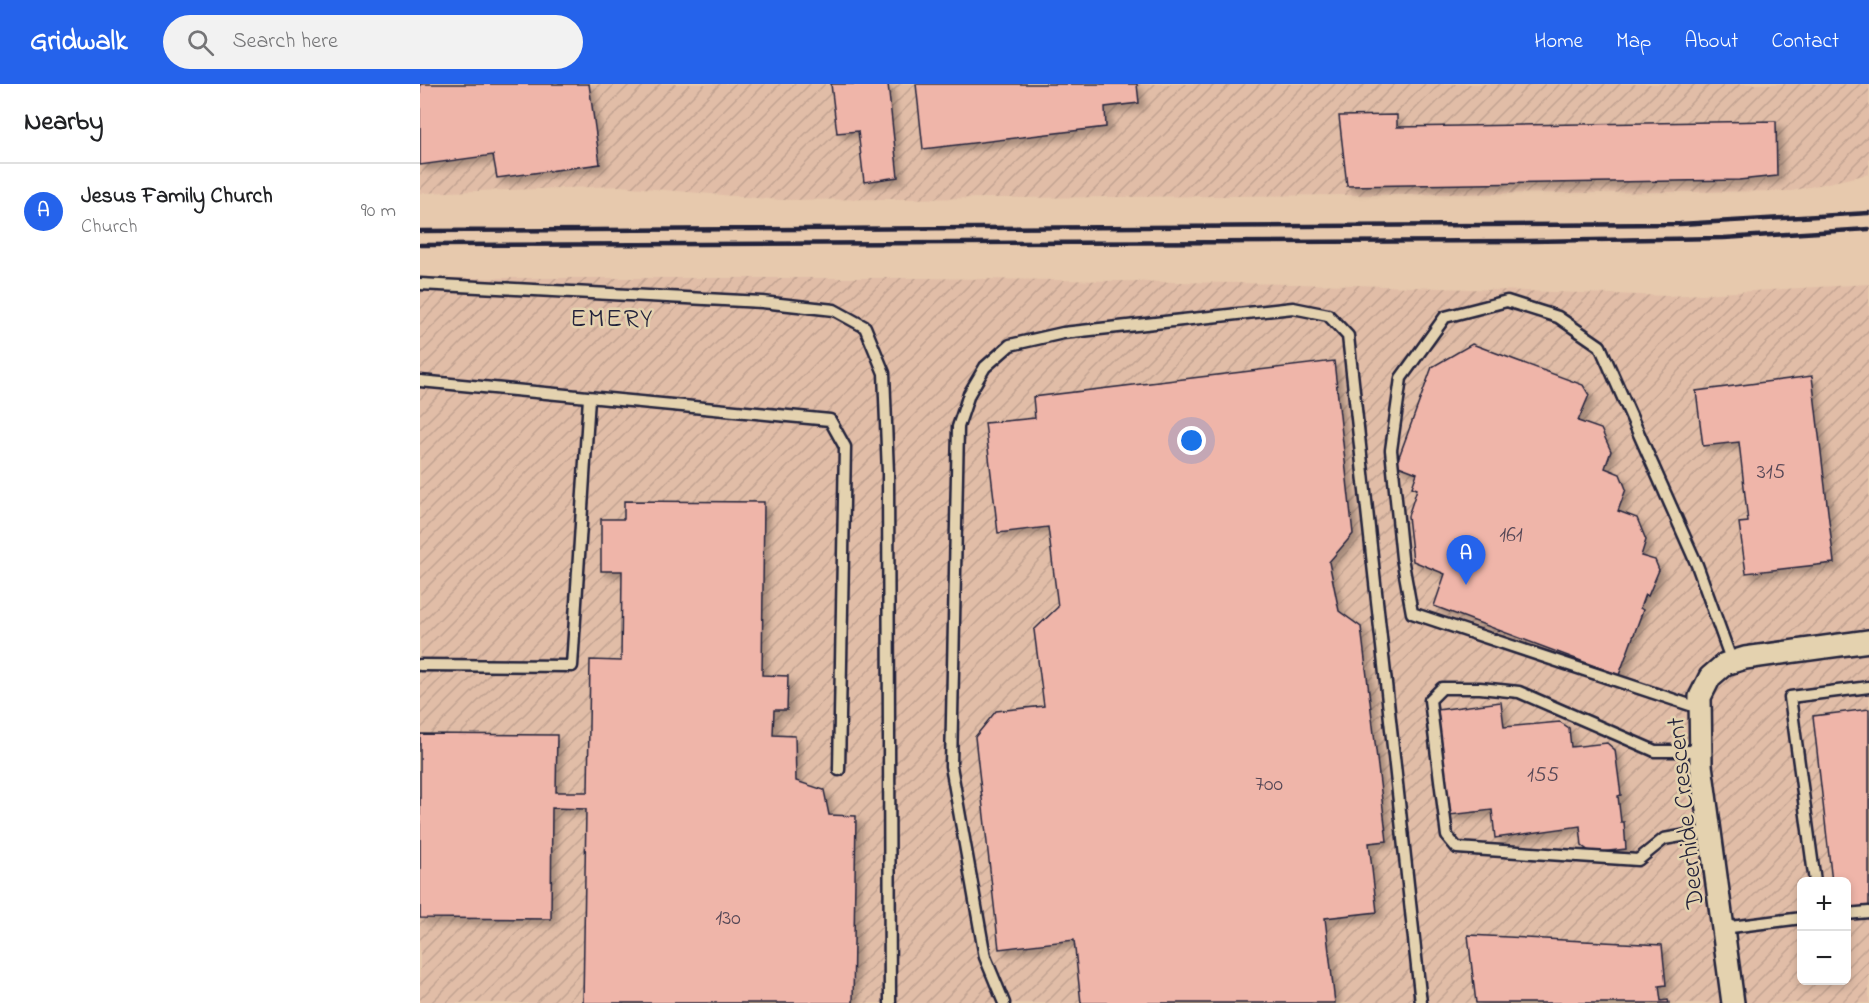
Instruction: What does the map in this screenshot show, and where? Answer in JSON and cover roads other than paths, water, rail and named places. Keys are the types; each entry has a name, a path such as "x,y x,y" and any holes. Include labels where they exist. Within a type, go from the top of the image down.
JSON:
{"street":[{"name":"Deerhide Crescent","path":"1733,1003 1700,751 1700,697 1710,677 1732,662 1745,658 1869,641"}],"lane":[{"path":"420,284 762,302 834,310 865,327 884,373 888,473 890,1003"},
{"path":"1699,708 1412,614 1391,450 1401,378 1445,317 1507,301 1558,316 1600,346 1697,566 1732,662"},
{"path":"1004,1003 985,957 951,766 958,427 969,394 985,367 1010,345 1063,333 1293,308 1328,315 1348,336 1421,1003"},
{"path":"420,381 830,420 845,447 839,770"},
{"path":"420,665 572,666 589,398"},
{"path":"1814,877 1790,697 1869,687"},
{"path":"1700,751 1655,751 1519,692 1480,688 1442,688 1430,700 1447,836 1457,848 1638,860 1664,838 1710,831"},
{"path":"1851,914 1869,912"},
{"path":"1723,928 1797,919"}],"railway":[{"path":"420,231 1680,224 1869,213"},
{"path":"420,245 1529,241 1724,238 1869,229"}],"place":[{"name":"Jesus Family Church","path":"1466,585"}],"district":[{"name":"EMERY","path":"612,317"}]}
